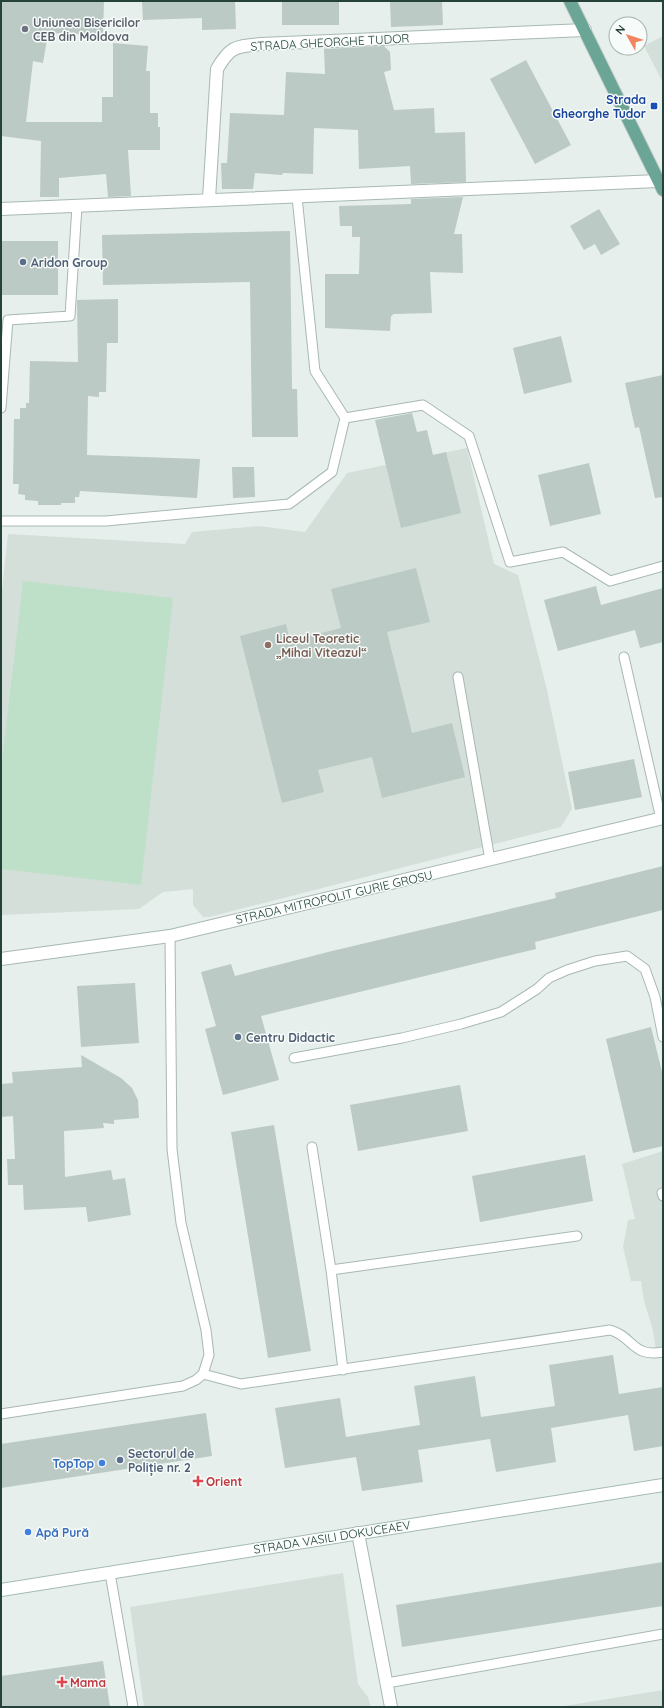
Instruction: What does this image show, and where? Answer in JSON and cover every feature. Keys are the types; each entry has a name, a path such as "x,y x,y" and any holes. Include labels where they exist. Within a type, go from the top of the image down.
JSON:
{"main road":[{"path":"570,1 661,186"}],"street":[{"name":"STRADA GHEORGHE TUDOR","path":"209,199 217,69 226,54 239,47 261,44 585,30"},
{"path":"1,209 209,199 661,186"},
{"name":"STRADA MITROPOLIT GURIE GROSU","path":"1,959 170,936 662,818"},
{"name":"STRADA VASILI DOKUCEAEV","path":"1,1590 110,1574 663,1485"},
{"path":"358,1533 391,1707"}],"lane":[{"path":"1,521 106,521 289,504 332,472 345,418 315,371 297,197"},
{"path":"1,408 8,320 70,316 77,206"},
{"path":"345,418 423,405 469,436 510,562 563,552 610,581 663,566"},
{"path":"624,657 662,818"},
{"path":"458,677 490,860"},
{"path":"1,1414 183,1386 196,1380 203,1374 209,1355 206,1330 181,1223 172,1149 170,936"},
{"path":"294,1058 402,1038 461,1024 501,1012 537,989 549,978 567,970 595,961 626,956 645,969 653,990 663,1037"},
{"path":"312,1147 331,1270 343,1370"},
{"path":"331,1270 577,1236"},
{"path":"203,1374 241,1384 610,1330 624,1336 628,1342 642,1351 650,1353 663,1352"},
{"path":"110,1574 133,1707"},
{"path":"387,1683 663,1634"}],"shaded area":[{"path":"663,36 663,83 648,54 648,44"},
{"name":"Liceul Teoretic „Mihai Viteazul“","path":"467,448 494,564 518,575 547,690 572,809 561,827 209,917 203,917 193,905 193,889 163,892 139,909 1,915 1,600 8,534 185,544 192,532 259,526 305,532 347,473"},
{"path":"663,1151 663,1348 656,1349 652,1327 644,1301 641,1281 631,1281 623,1247 628,1220 635,1219 622,1164"},
{"path":"343,1573 358,1684 368,1697 371,1707 144,1707 130,1607"},
{"path":"663,1690 663,1707 558,1707"}],"green space":[{"path":"23,581 173,598 141,885 1,869 1,771"}],"building":[{"path":"1,1 104,1 103,35 48,33 43,63 33,61 26,122 102,122 102,97 113,97 113,43 148,46 146,71 150,71 150,113 158,113 158,127 160,127 160,150 128,150 131,196 108,197 106,174 59,178 59,197 40,197 41,141 1,136"},
{"path":"142,1 235,1 236,29 202,30 202,18 143,20"},
{"path":"282,1 339,1 339,25 282,25"},
{"path":"390,1 442,1 443,25 391,27"},
{"path":"384,46 390,52 391,70 384,72 394,110 434,108 435,133 465,132 466,182 411,184 410,166 359,169 358,130 314,128 313,174 283,173 282,175 255,173 253,189 222,189 221,163 227,163 230,113 284,115 286,72 325,74 324,49"},
{"path":"526,60 571,145 535,164 490,79"},
{"path":"463,197 454,234 462,234 463,273 430,272 432,313 393,314 391,316 390,331 325,328 325,274 359,274 360,237 352,237 352,226 340,226 339,206 411,204 411,199"},
{"path":"599,209 620,244 601,255 595,244 584,250 570,226"},
{"path":"290,231 292,389 297,389 298,437 252,437 250,282 103,285 102,235"},
{"path":"1,241 58,241 58,295 1,295"},
{"path":"118,299 118,343 107,343 106,392 99,392 99,397 88,396 87,455 200,459 197,498 80,491 79,497 75,497 75,503 61,503 61,505 38,505 38,501 25,500 25,495 18,494 19,484 13,484 14,419 20,419 20,408 26,408 26,403 29,403 30,361 78,362 77,300"},
{"path":"561,336 572,382 524,394 513,348"},
{"path":"663,375 663,497 655,498 639,427 635,428 625,383"},
{"path":"412,413 417,432 427,430 433,455 446,452 461,513 401,528 375,420"},
{"path":"589,463 601,514 550,526 538,475"},
{"path":"232,467 254,467 255,497 233,498"},
{"path":"416,568 430,622 387,632 412,733 452,723 465,777 382,798 372,757 318,770 324,792 282,803 240,636 286,624 290,641 341,628 331,589"},
{"path":"596,586 601,605 663,588 663,642 640,648 635,630 558,651 544,600"},
{"path":"634,759 642,797 575,810 568,772"},
{"path":"663,866 663,910 535,942 536,949 261,1016 279,1080 223,1095 205,1029 216,1026 201,972 231,964 235,976 332,951 556,898 555,893"},
{"path":"135,983 139,1043 81,1047 77,986"},
{"path":"651,1027 663,1076 663,1146 633,1153 606,1039"},
{"path":"81,1055 121,1078 132,1088 138,1100 139,1118 114,1120 114,1124 103,1123 104,1128 64,1131 65,1177 111,1170 113,1180 125,1178 131,1215 88,1222 86,1207 24,1210 23,1185 8,1185 7,1159 15,1159 13,1116 1,1117 1,1084 13,1083 12,1072 82,1067"},
{"path":"460,1085 468,1131 358,1151 350,1105"},
{"path":"274,1125 311,1351 268,1358 231,1132"},
{"path":"585,1155 593,1201 480,1222 472,1176"},
{"path":"613,1355 619,1394 663,1387 663,1446 634,1451 628,1415 551,1428 556,1462 496,1472 490,1439 418,1450 423,1482 362,1491 356,1457 285,1468 275,1408 340,1398 346,1437 420,1425 414,1386 475,1376 481,1417 555,1406 549,1365"},
{"path":"206,1413 212,1456 1,1488 1,1444"},
{"path":"663,1562 663,1606 402,1647 396,1605"},
{"path":"103,1661 110,1707 1,1707 1,1676"}],"place":[{"name":"Uniunea Bisericilor CEB din Moldova","path":"25,29"},
{"name":"Strada Gheorghe Tudor","path":"654,106"},
{"name":"Aridon Group","path":"23,262"},
{"name":"Liceul Teoretic „Mihai Viteazul“","path":"268,645"},
{"name":"Centru Didactic","path":"238,1037"},
{"name":"Sectorul de Poliție nr. 2","path":"120,1460"},
{"name":"TopTop","path":"102,1463"},
{"name":"Orient","path":"198,1481"},
{"name":"Apă Pură","path":"28,1532"},
{"name":"Mama","path":"62,1682"}]}
